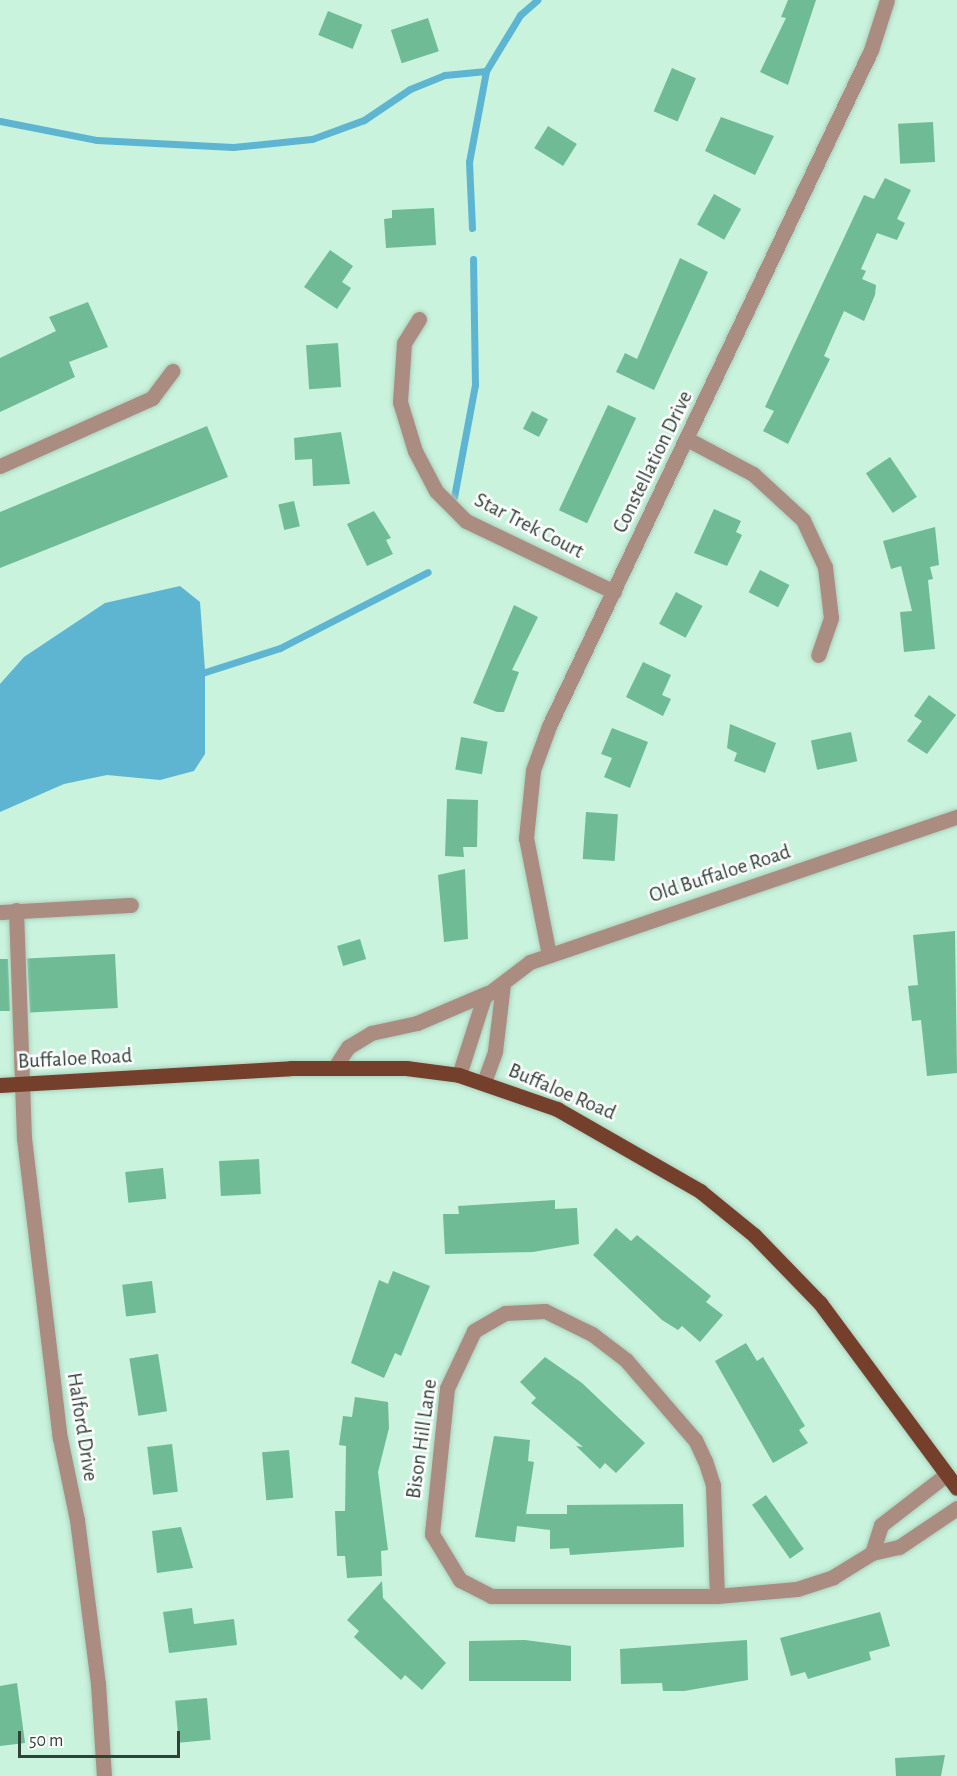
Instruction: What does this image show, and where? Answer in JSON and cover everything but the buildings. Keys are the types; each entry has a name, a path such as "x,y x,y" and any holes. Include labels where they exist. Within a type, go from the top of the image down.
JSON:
{"main road":[{"name":"Buffaloe Road","path":"0,1085 335,1067 459,1075 558,1109 618,1139 700,1191 754,1235 820,1303 957,1488"}],"street":[{"name":"Constellation Drive","path":"549,955 526,838 533,770 549,726 871,50 887,0"},
{"name":"Star Trek Court","path":"419,319 404,344 400,402 415,451 436,491 466,521 614,591"},
{"path":"0,466 152,398 172,371"},
{"path":"687,440 753,474 803,520 825,567 831,618 818,655"},
{"name":"Old Buffaloe Road","path":"459,1075 474,1016 498,987 549,955 957,817"},
{"path":"0,912 131,905"},
{"name":"Halford Drive","path":"16,910 23,1084 40,1290 60,1438 77,1520 104,1776"},
{"path":"335,1067 348,1047 371,1033 417,1023 498,987 495,1051 484,1082"},
{"name":"Bison Hill Lane","path":"717,1596 713,1485 705,1461 695,1440 626,1360 592,1334 545,1311 505,1313 474,1331 447,1388 433,1504 432,1534 446,1565 491,1596 717,1596 797,1589 833,1576 872,1553 899,1547 957,1508"},
{"path":"872,1553 881,1526 947,1474"}],"water":[{"path":"180,586 200,602 205,670 205,754 194,771 160,780 107,775 64,784 0,812 0,684 24,657 105,603"}],"waterway":[{"path":"472,228 469,162 486,71 520,15 537,0"},
{"path":"0,121 97,140 233,147 312,139 364,120 410,89 445,75 486,71"},
{"path":"454,497 475,385 473,259"},
{"path":"199,674 280,648 428,572"}]}
